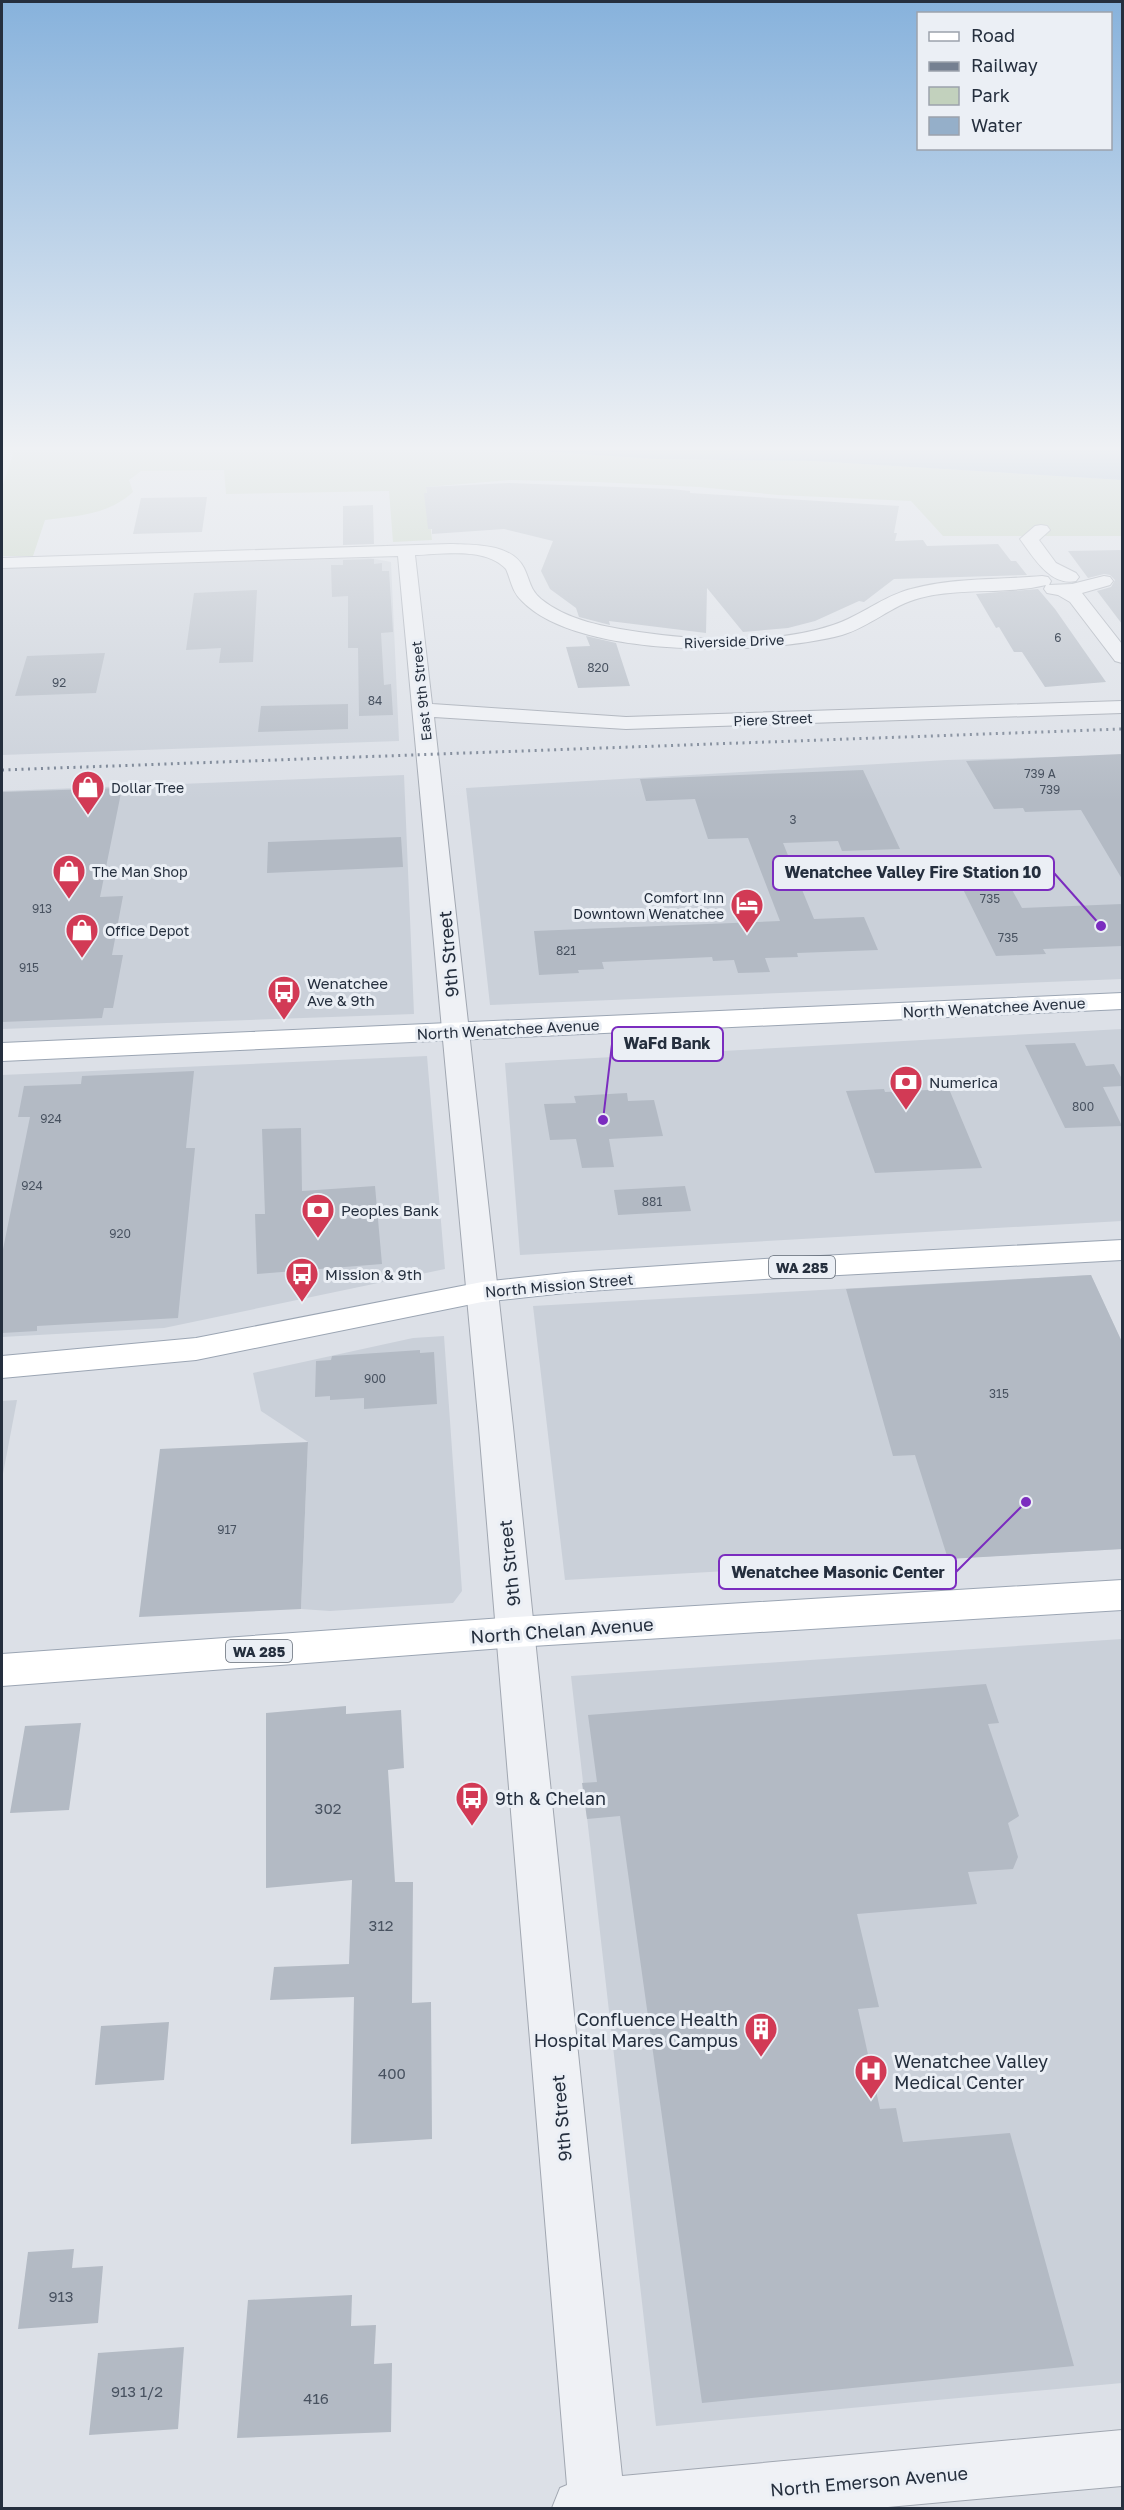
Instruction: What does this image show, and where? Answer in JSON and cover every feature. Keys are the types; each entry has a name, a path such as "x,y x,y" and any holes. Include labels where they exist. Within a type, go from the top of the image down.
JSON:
{"main road":[{"name":"North Wenatchee Avenue","path":"2,1052 1122,1001"},
{"name":"North Mission Street","path":"2,1367 196,1348 482,1292 574,1282 764,1269 1122,1250"},
{"name":"North Chelan Avenue","path":"2,1670 516,1632 1122,1594"}],"street":[{"name":"East 9th Street","path":"408,566 429,760"},
{"name":"Riverside Drive","path":"514,566 527,596 538,605 561,617 610,633 692,644 731,644 799,638 849,625 912,594 937,588 1113,580"},
{"path":"1051,566 1122,657"},
{"name":"Piere Street","path":"423,710 626,723 1122,707"},
{"name":"9th Street","path":"429,760 516,1632 591,2508"},
{"name":"North Emerson Avenue","path":"591,2508 1122,2458"}],"shaded area":[{"path":"391,566 399,741 2,755 2,568"},
{"path":"1122,755 1122,979 490,1005 466,788 947,760"},
{"path":"404,775 414,1014 2,1029 2,791"},
{"path":"1122,1029 1122,1221 520,1255 505,1063"},
{"path":"427,1056 445,1269 164,1328 2,1337 2,1075"},
{"path":"1091,1275 1122,1342 1122,1549 565,1580 533,1306"},
{"path":"444,1336 462,1591 453,1603 330,1611 301,1609 308,1442 261,1411 253,1373 413,1338"},
{"path":"17,1400 2,1479 2,1401"},
{"name":"Wenatchee Valley Medical Center","path":"1122,1639 1122,2383 656,2426 571,1676"}],"building":[{"path":"331,566 382,566 382,571 389,571 393,632 381,633 384,685 391,684 393,715 359,716 358,648 348,648 348,596 332,597"},
{"path":"543,566 1020,566 1027,575 894,579 864,602 859,601 815,621 788,628 743,632 707,588 706,633 609,621 610,625 579,617 576,608 550,589 541,571"},
{"path":"1079,566 1122,566 1122,624 1097,591 1111,587 1115,580 1110,575 1104,574 1088,578"},
{"path":"1038,589 1055,609 1106,682 1045,687 1022,652 1014,652 999,627 996,628 976,594"},
{"path":"257,590 253,662 219,663 221,648 186,650 194,593"},
{"path":"586,636 616,643 630,686 578,688 566,647 590,646"},
{"path":"105,653 96,693 15,696 27,656"},
{"path":"348,704 348,729 258,732 261,706"},
{"path":"1122,754 1122,879 1081,810 1025,812 1023,808 994,809 966,761"},
{"path":"863,770 900,849 842,851 838,841 783,843 814,919 864,917 878,950 797,953 798,957 765,958 770,972 738,973 734,960 713,961 712,957 602,962 604,969 539,975 534,931 780,921 748,838 708,839 695,799 646,801 640,779"},
{"path":"122,788 100,897 123,896 112,955 123,955 113,1008 104,1008 102,1018 2,1022 2,792"},
{"path":"401,837 403,867 267,873 268,842"},
{"path":"997,872 1005,886 1010,886 1022,908 1122,904 1122,946 1043,949 1046,954 996,956 955,873"},
{"path":"1075,1043 1086,1066 1114,1064 1122,1079 1122,1086 1103,1087 1122,1126 1065,1128 1025,1045"},
{"path":"194,1071 186,1148 195,1148 178,1318 37,1326 37,1331 2,1333 2,1254 30,1117 18,1117 24,1086 81,1084 82,1076"},
{"name":"Numerica","path":"884,1089 885,1092 949,1089 982,1168 875,1173 846,1091"},
{"path":"627,1093 628,1101 654,1100 663,1136 609,1139 614,1167 582,1168 576,1139 550,1140 544,1104 576,1103 574,1096"},
{"name":"Peoples Bank","path":"301,1128 302,1191 375,1186 382,1264 257,1274 255,1214 265,1214 262,1129"},
{"path":"685,1186 691,1211 618,1215 614,1190"},
{"path":"1091,1275 1122,1342 1122,1549 948,1559 915,1455 893,1456 846,1289"},
{"path":"420,1350 420,1353 434,1352 437,1404 364,1409 364,1398 330,1400 330,1396 315,1397 316,1361 331,1360 332,1356"},
{"path":"308,1442 301,1609 139,1617 160,1449"},
{"name":"Confluence Health Hospital Mares Campus","path":"986,1684 999,1723 988,1724 1019,1816 1008,1823 1018,1857 1013,1869 968,1872 977,1904 857,1914 879,2007 858,2009 880,2109 896,2108 903,2142 1010,2133 1074,2366 702,2403 620,1816 587,1819 582,1783 597,1782 588,1715"},
{"path":"346,1706 346,1714 401,1710 404,1768 388,1770 395,1882 413,1882 412,2003 431,2002 432,2139 351,2144 354,1997 270,2000 274,1967 349,1964 352,1880 266,1888 266,1713"},
{"path":"81,1723 69,1810 10,1813 25,1726"},
{"path":"169,2022 164,2080 95,2085 101,2026"},
{"path":"74,2249 72,2268 103,2266 98,2323 18,2329 28,2252"},
{"path":"352,2295 351,2326 376,2325 374,2364 392,2363 391,2432 237,2438 248,2300"},
{"path":"184,2347 178,2429 89,2435 98,2353"}],"railway":[{"path":"2,770 1122,729"}],"place":[{"name":"Dollar Tree","path":"88,816"},
{"name":"The Man Shop","path":"69,900"},
{"name":"Wenatchee Valley Fire Station 10","path":"1101,926"},
{"name":"Comfort Inn Downtown Wenatchee","path":"747,934"},
{"name":"Office Depot","path":"82,959"},
{"name":"Wenatchee Ave & 9th","path":"284,1021"},
{"name":"Numerica","path":"906,1111"},
{"name":"WaFd Bank","path":"603,1120"},
{"name":"Peoples Bank","path":"318,1239"},
{"name":"Mission & 9th","path":"302,1303"},
{"name":"Wenatchee Masonic Center","path":"1026,1502"},
{"name":"9th & Chelan","path":"472,1827"},
{"name":"Confluence Health Hospital Mares Campus","path":"761,2058"},
{"name":"Wenatchee Valley Medical Center","path":"871,2100"}]}
